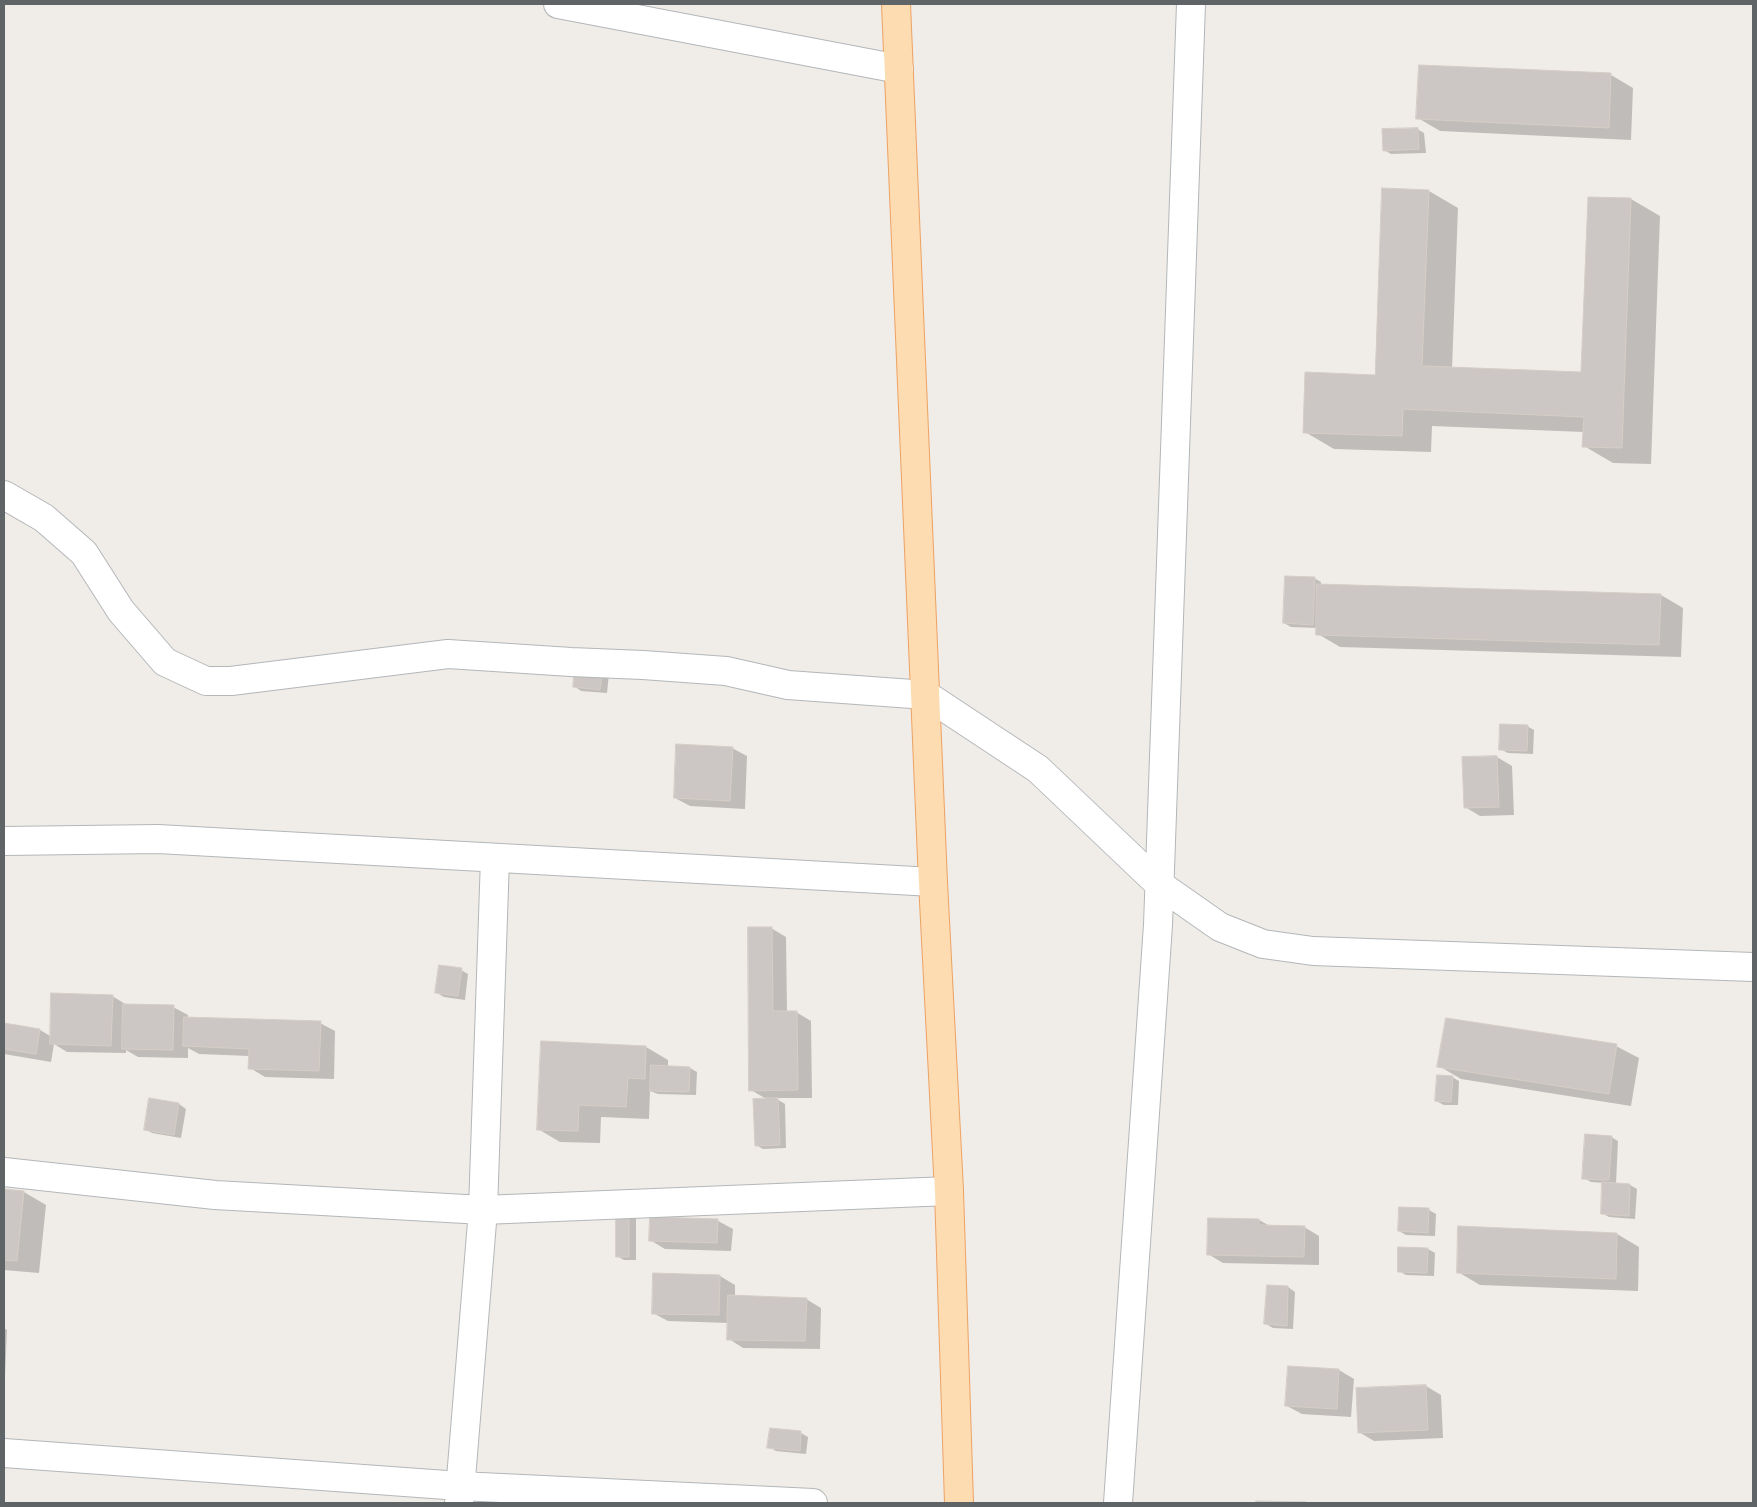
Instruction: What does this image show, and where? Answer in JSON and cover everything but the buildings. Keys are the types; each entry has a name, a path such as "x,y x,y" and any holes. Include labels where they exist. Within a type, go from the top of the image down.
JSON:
{"main road":[{"path":"896,4 933,882 949,1191 959,1503"}],"street":[{"path":"558,4 898,69"},
{"path":"1118,1503 1160,885 1191,4"},
{"path":"4,494 44,518 84,553 121,611 164,662 206,681 232,681 448,654 726,671 788,685 926,695 1038,769 1160,885 1220,927 1263,944 1313,951 1753,967"},
{"path":"4,840 158,839 933,882"},
{"path":"460,1495 483,1210 495,858"},
{"path":"4,1172 215,1195 483,1210 949,1191"},
{"path":"4,1453 460,1495 813,1503"}]}
